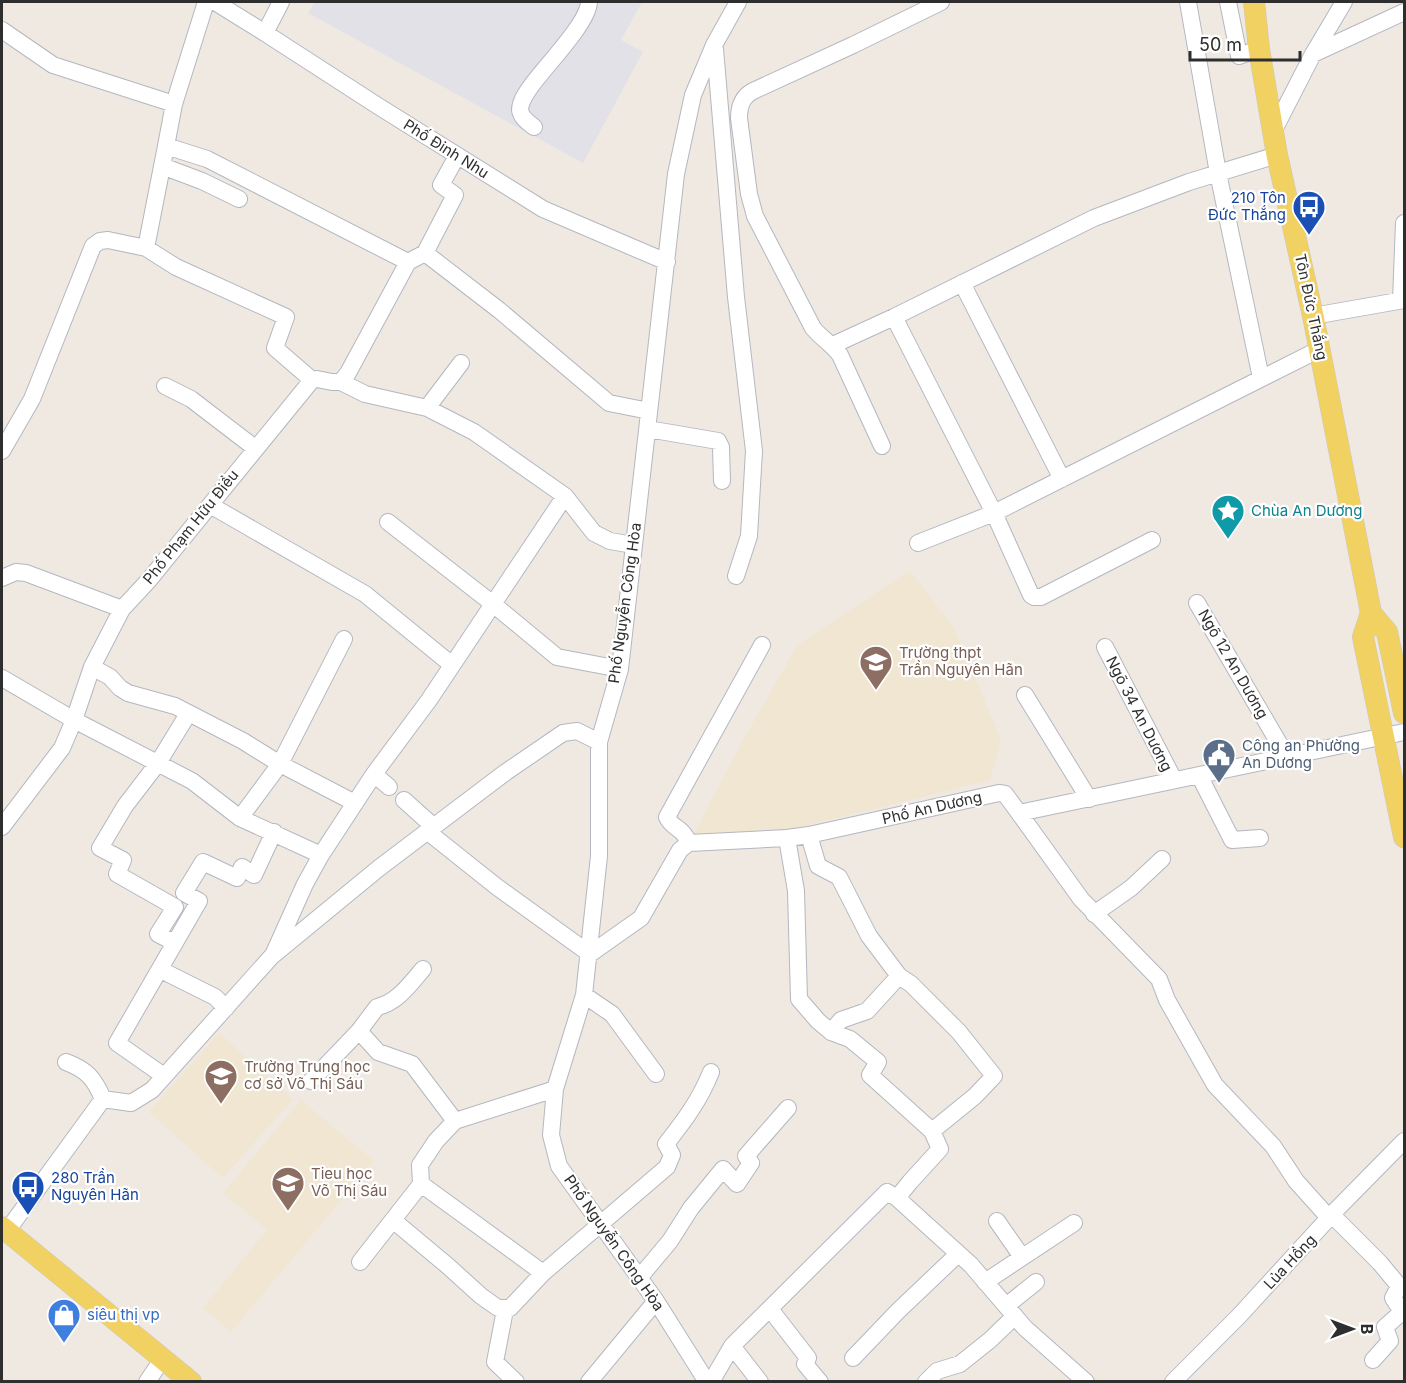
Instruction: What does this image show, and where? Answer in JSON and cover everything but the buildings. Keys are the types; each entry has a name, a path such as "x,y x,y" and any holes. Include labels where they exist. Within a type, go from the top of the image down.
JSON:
{"main road":[{"name":"Tôn Đức Thắng","path":"1254,2 1259,49 1277,155 1320,349 1371,612 1387,632 1404,713"},
{"name":"Tôn Đức Thắng","path":"1371,612 1363,637 1394,734 1404,837"},
{"path":"4,1229 191,1382"}],"street":[{"path":"146,248 174,104 206,2"},
{"name":"Phố Đinh Nhu","path":"215,2 543,209 667,262"},
{"path":"265,33 281,2"},
{"path":"534,127 520,111 523,100 537,78 580,25 588,10 589,2"},
{"name":"Phố Nguyễn Công Hòa","path":"709,1382 656,1301 559,1166 551,1135 555,1089 584,995 590,954 599,856 599,742 620,669 676,174 693,95 714,45 738,2"},
{"path":"882,446 840,355 833,345 823,340 813,328 755,216 749,194 739,118 740,107 744,98 753,91 941,2"},
{"path":"1188,2 1218,173 1261,378"},
{"path":"1228,2 1239,56 1259,49"},
{"path":"1274,130 1313,54 1344,2"},
{"path":"1313,54 1404,12"},
{"path":"2,30 53,65 174,104"},
{"path":"714,45 736,297 754,451 749,536 736,576"},
{"path":"166,146 207,159 408,262"},
{"path":"833,345 1094,218 1136,201 1277,155"},
{"path":"341,382 408,262 425,253 455,195 441,185 457,156"},
{"path":"162,166 202,181 239,199"},
{"path":"1313,316 1402,300 1404,223"},
{"path":"2,451 7,433 32,399 93,246 100,241 108,240 146,248 176,267 286,317 275,348 312,380 341,382 365,394 428,408 474,432 566,496 586,525 600,537 633,545"},
{"path":"425,253 499,310 609,403 649,411"},
{"path":"962,283 1062,479"},
{"path":"894,317 994,513 1031,595 1041,597 1152,540"},
{"path":"918,543 994,513 1320,349"},
{"path":"428,408 461,363"},
{"name":"Phố Phạm Hữu Điều","path":"2,827 62,748 92,667 122,609 312,380"},
{"path":"165,386 191,399 255,448"},
{"path":"648,429 718,441 721,447 722,481"},
{"path":"272,956 321,855 374,774 429,700 566,496"},
{"path":"210,505 365,594 452,665"},
{"path":"388,522 557,657 620,669"},
{"path":"2,578 16,572 26,573 122,609"},
{"name":"Ngõ 12 An Dương","path":"1197,603 1287,757"},
{"path":"240,818 280,764 344,639"},
{"path":"404,800 431,829 497,887 590,954 641,918 680,850 689,843 685,833 670,823 667,817 762,645"},
{"name":"Ngõ 34 An Dương","path":"1105,647 1174,780"},
{"path":"92,667 110,677 128,693 175,706 355,803"},
{"path":"2,678 74,720 192,781 240,818 321,855"},
{"path":"1025,695 1089,799"},
{"path":"175,943 158,934 175,907 117,874 123,860 100,848 125,806 158,763 189,714"},
{"path":"103,1099 131,1103 152,1090 272,956 379,868 506,772 563,733 577,731 599,742"},
{"path":"1373,1360 1390,1341 1385,1327 1402,1312 1393,1298 1399,1286 1296,1181 1273,1146 1215,1085 1167,999 1159,979 1094,914 1019,813 1394,734"},
{"path":"374,774 389,787"},
{"path":"1199,775 1232,840 1260,838"},
{"name":"Phố An Dương","path":"689,843 809,835 999,793 1005,795 1019,813"},
{"path":"164,1076 117,1043 199,901 184,893 202,862 237,878 242,867 254,875 274,832"},
{"path":"809,835 818,866 839,877 869,936 899,976 911,984 959,1032 994,1076 975,1096 932,1131"},
{"path":"788,838 796,891 799,999 831,1032 850,1039 878,1062 870,1075 932,1131 940,1149 897,1198"},
{"path":"1094,914 1131,888 1162,859"},
{"path":"310,1081 359,1031 377,1007 387,1005 423,969"},
{"path":"161,970 215,997 226,1008"},
{"path":"831,1032 841,1020 867,1011 899,976"},
{"path":"584,995 612,1014 656,1074"},
{"path":"359,1031 378,1052 412,1064 455,1121"},
{"path":"66,1062 77,1066 96,1082 103,1099"},
{"path":"394,1221 481,1296 498,1308 505,1310 510,1308 543,1273 667,1167 672,1155 666,1144 687,1118 711,1072"},
{"path":"360,1262 421,1184 420,1165 436,1141 455,1121 555,1089"},
{"path":"4,1229 103,1099"},
{"path":"639,1278 670,1242 691,1208 723,1169 736,1184 751,1163 746,1156 788,1108"},
{"name":"Lủa Hồng","path":"1173,1382 1239,1316 1404,1141"},
{"path":"421,1184 543,1273"},
{"path":"709,1382 732,1346 887,1192 897,1198 958,1254 1025,1328 1086,1382"},
{"path":"997,1221 1022,1257"},
{"path":"985,1282 1074,1222"},
{"path":"853,1358 958,1254"},
{"path":"926,1382 937,1371 960,1364 1036,1282"},
{"path":"589,1382 656,1301"},
{"path":"770,1309 808,1358 805,1364 820,1382"},
{"path":"505,1310 495,1362 516,1382"},
{"path":"732,1346 760,1382"},
{"path":"147,1382 163,1359"}],"shaded area":[{"path":"315,2 642,2 621,40 643,52 583,163 308,13"},
{"name":"Trường thpt Trần Nguyên Hãn","path":"910,571 954,628 1001,740 990,780 776,833 692,837 746,735 797,646"},
{"name":"Trường Trung học cơ sở Võ Thị Sáu","path":"219,1033 293,1099 223,1178 149,1112"},
{"name":"Tieu học Võ Thị Sáu","path":"301,1100 374,1161 231,1332 203,1308 267,1230 223,1193"}],"place":[{"name":"210 Tôn Đức Thắng","path":"1309,236"},
{"name":"Chùa An Dương","path":"1228,540"},
{"name":"Trường thpt Trần Nguyên Hãn","path":"876,691"},
{"name":"Công an Phường An Dương","path":"1219,784"},
{"name":"Trường Trung học cơ sở Võ Thị Sáu","path":"221,1105"},
{"name":"Tieu học Võ Thị Sáu","path":"288,1212"},
{"name":"280 Trần Nguyên Hãn","path":"28,1216"},
{"name":"siêu thị vp","path":"64,1344"}]}
